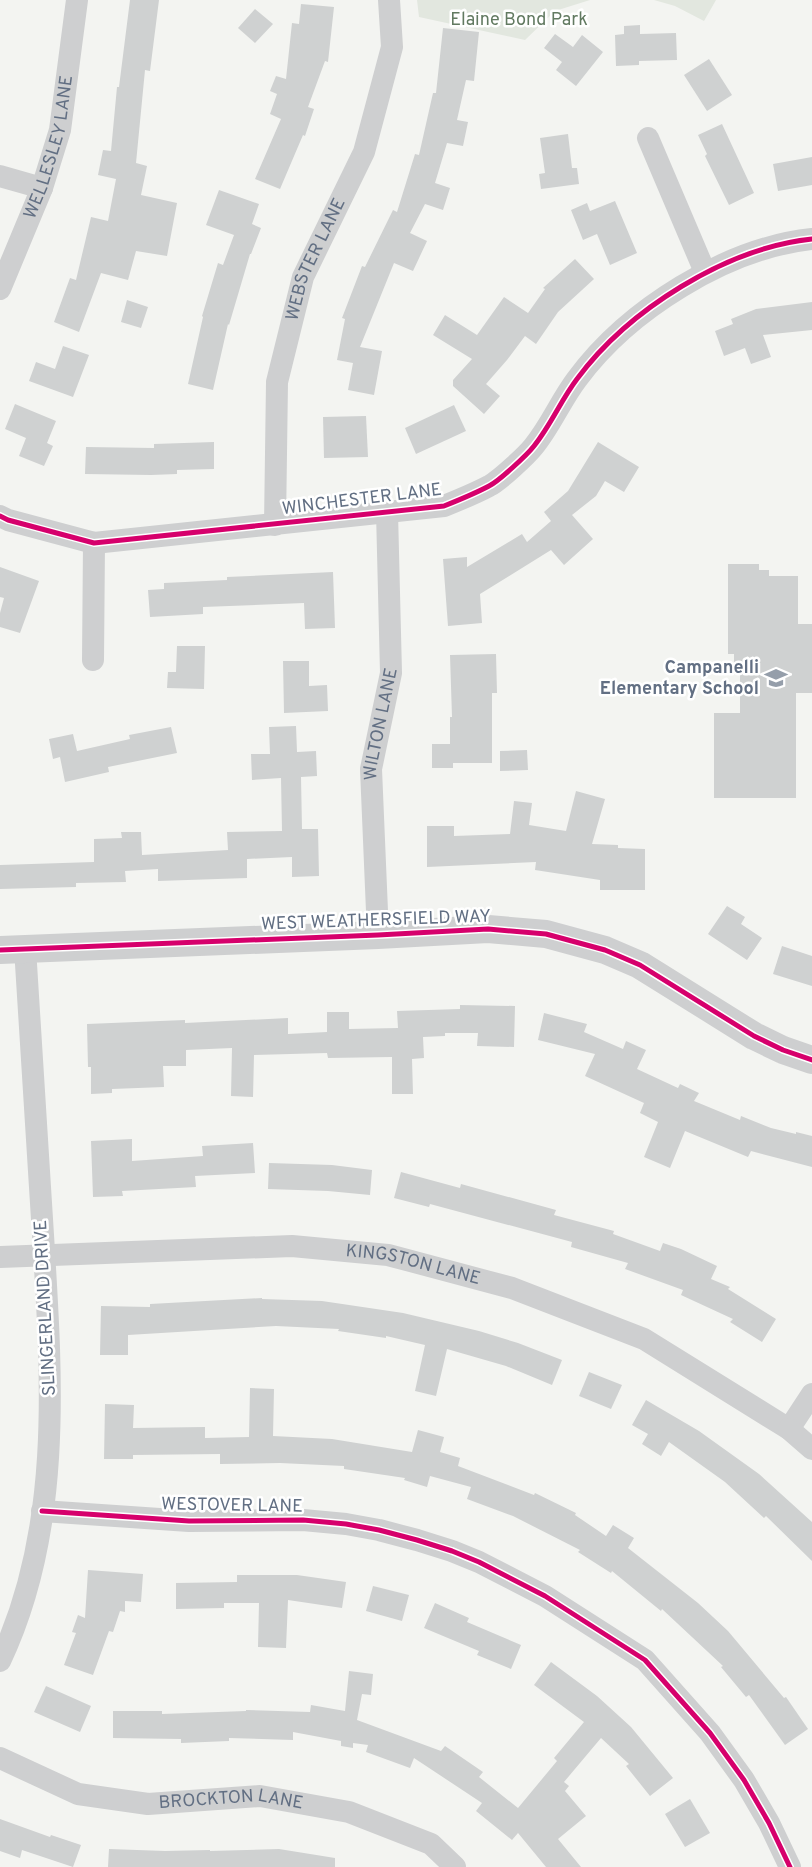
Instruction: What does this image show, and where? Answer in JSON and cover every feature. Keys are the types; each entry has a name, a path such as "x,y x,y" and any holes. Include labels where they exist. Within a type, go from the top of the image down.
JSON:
{"street":[{"name":"WELLESLEY LANE","path":"0,289 42,188 60,130 77,0"},
{"name":"WEBSTER LANE","path":"275,525 277,382 303,277 364,152 392,47 389,0"},
{"path":"648,138 705,272"},
{"path":"0,176 42,188"},
{"name":"WINCHESTER LANE","path":"0,516 8,520 94,543 444,506 491,485 533,448 576,380 598,353 637,317 659,300 705,272 782,244 812,239"},
{"name":"WILTON LANE","path":"378,935 371,769 391,673 387,512"},
{"path":"93,660 94,543"},
{"name":"WEST WEATHERSFIELD WAY","path":"13,949 488,929 546,934 574,940 605,950 640,965 754,1036 783,1050 812,1060"},
{"name":"SLINGERLAND DRIVE","path":"0,1661 9,1642 25,1596 35,1552 48,1472 51,1415 44,1256 13,949"},
{"name":"KINGSTON LANE","path":"0,1257 292,1246 388,1254 512,1288 644,1339 789,1429 812,1449"},
{"path":"789,1429 812,1394"},
{"name":"WESTOVER LANE","path":"42,1511 189,1521 303,1520 346,1524 417,1540 479,1562 545,1596 645,1660 710,1733 744,1780 769,1823 790,1867"},
{"name":"BROCKTON LANE","path":"0,1758 78,1794 148,1804 260,1796 349,1812 432,1844 455,1867"}],"green space":[{"name":"Elaine Bond Park","path":"417,0 590,0 555,11 525,40 419,17"},
{"path":"654,0 716,0 704,21 675,6"}],"building":[{"path":"130,0 159,0 150,71 145,70 136,163 147,166 141,195 177,203 167,256 136,251 128,280 101,273 79,332 54,322 70,278 76,280 91,217 108,221 116,179 98,175 103,150 111,151 117,87 119,87"},
{"path":"301,4 334,7 328,62 325,61 308,107 314,109 305,136 303,135 280,189 255,179 281,119 270,114 277,94 270,91 276,76 286,79 292,23 299,24"},
{"path":"255,9 273,24 255,43 238,28"},
{"path":"640,25 640,34 676,33 677,60 639,61 639,65 616,66 615,35 624,34 624,26"},
{"path":"443,28 479,32 474,81 466,80 457,120 468,122 463,146 447,143 435,183 450,188 443,210 425,204 410,233 427,241 413,271 394,263 360,347 382,351 374,395 348,390 353,363 337,360 345,319 342,318 362,266 365,267 393,210 397,212 415,154 419,155 433,93 436,93"},
{"path":"555,34 573,47 582,35 603,52 576,86 556,70 562,62 544,48"},
{"path":"709,59 732,95 707,111 684,75"},
{"path":"722,124 754,193 729,205 705,156 707,154 698,135"},
{"path":"568,134 572,168 577,168 579,184 541,189 539,174 545,173 540,138"},
{"path":"812,157 812,185 778,191 773,164"},
{"path":"219,190 259,204 252,224 261,228 250,254 228,324 213,390 188,384 202,316 218,263 223,265 234,235 206,225"},
{"path":"615,201 637,253 610,265 597,234 583,240 571,210 587,203 590,211"},
{"path":"575,259 594,279 558,312 536,344 525,336 486,384 500,396 484,414 453,386 453,380 472,359 433,335 445,315 477,335 504,297 528,313 545,289 543,288"},
{"path":"127,300 148,307 141,328 121,322"},
{"path":"812,302 812,330 763,335 771,357 751,364 745,348 724,356 715,331 733,324 731,319 756,309"},
{"path":"63,346 89,355 73,397 29,381 36,362 55,369"},
{"path":"15,404 56,421 47,443 53,446 44,466 19,456 26,438 5,429"},
{"path":"454,405 466,431 416,454 405,428"},
{"path":"366,416 368,457 324,458 323,417"},
{"path":"214,442 214,469 177,470 177,474 85,474 86,447 154,448 154,444"},
{"path":"598,442 639,467 624,492 605,481 596,496 572,515 593,539 564,565 551,550 480,594 482,623 448,626 443,559 467,557 467,567 522,534 527,542 551,521 544,512 568,491"},
{"name":"Campanelli Elementary School","path":"728,564 759,564 759,570 769,570 769,576 798,576 798,624 812,624 812,693 796,693 796,798 714,798 714,713 740,713 740,664 734,664 734,654 728,654"},
{"path":"0,567 39,581 20,633 0,627 0,613 4,598 0,597"},
{"path":"333,572 335,628 305,629 304,603 203,607 203,614 150,617 148,590 164,589 164,583 227,580 227,577"},
{"path":"177,646 205,646 204,689 167,688 168,672 176,672"},
{"path":"496,654 497,693 492,693 492,763 453,763 453,768 432,768 432,744 450,744 450,717 452,717 450,655"},
{"path":"283,661 309,661 309,686 327,685 328,711 284,713"},
{"path":"296,726 297,752 316,751 317,776 301,777 302,829 318,829 319,876 292,877 292,857 247,859 247,878 158,881 158,869 125,871 126,882 76,883 76,887 0,889 0,865 94,862 94,839 122,838 121,832 141,832 142,855 228,850 227,832 282,831 281,778 252,780 251,754 270,754 269,727"},
{"path":"171,727 177,753 108,767 109,772 65,782 60,757 53,759 49,739 73,734 77,751 130,739 129,735"},
{"path":"527,750 528,770 500,771 500,751"},
{"path":"576,791 605,799 592,844 618,845 618,848 645,849 645,890 600,890 600,880 535,870 536,862 427,867 427,826 454,826 454,836 510,834 514,801 532,803 529,825 566,831"},
{"path":"727,906 745,917 741,924 762,938 747,960 708,934"},
{"path":"782,946 812,956 812,986 773,974"},
{"path":"460,1005 515,1006 514,1047 477,1046 478,1033 445,1033 445,1036 423,1037 424,1058 412,1059 413,1094 392,1094 392,1057 328,1058 327,1053 254,1055 253,1097 231,1096 232,1048 186,1050 186,1066 163,1066 164,1087 112,1089 112,1093 91,1094 91,1067 88,1067 87,1024 185,1020 185,1023 288,1018 288,1034 327,1032 327,1012 349,1012 349,1029 398,1028 397,1011 460,1009"},
{"path":"544,1013 587,1024 584,1032 623,1049 626,1041 646,1050 637,1069 678,1088 680,1084 699,1093 694,1101 740,1120 741,1116 771,1128 812,1136 812,1167 751,1151 748,1157 685,1131 670,1168 644,1157 658,1122 640,1113 644,1103 585,1076 595,1054 538,1040"},
{"path":"132,1139 132,1161 203,1156 202,1146 253,1143 255,1173 195,1176 196,1187 122,1191 123,1196 93,1197 91,1141"},
{"path":"269,1163 332,1165 372,1170 370,1195 328,1191 268,1189"},
{"path":"401,1172 460,1188 461,1184 556,1210 554,1215 614,1231 613,1234 660,1251 663,1243 681,1249 717,1266 711,1279 730,1287 728,1289 776,1319 762,1342 730,1322 733,1319 681,1295 683,1290 625,1269 628,1263 571,1247 572,1242 430,1204 429,1207 394,1198"},
{"path":"262,1298 322,1301 403,1313 479,1331 518,1343 562,1360 552,1385 506,1366 447,1349 436,1396 415,1391 425,1345 386,1336 386,1338 338,1331 339,1329 276,1326 128,1335 128,1355 100,1355 101,1306 150,1307 150,1304"},
{"path":"589,1372 622,1385 611,1409 579,1396"},
{"path":"250,1388 274,1389 273,1436 332,1439 412,1452 418,1430 444,1437 440,1452 460,1458 458,1466 534,1495 535,1493 576,1513 575,1515 606,1536 613,1525 634,1538 628,1548 698,1603 728,1631 784,1698 786,1697 808,1729 785,1745 749,1695 746,1697 721,1667 723,1666 662,1609 661,1611 612,1571 611,1573 578,1552 580,1550 513,1516 467,1499 471,1487 430,1476 427,1487 404,1480 405,1478 344,1469 344,1466 280,1463 220,1464 220,1454 133,1455 133,1459 104,1459 105,1404 134,1405 133,1428 205,1427 205,1438 249,1437"},
{"path":"646,1400 699,1431 759,1474 812,1522 812,1561 766,1516 764,1518 725,1482 669,1442 661,1456 642,1444 648,1434 632,1425"},
{"path":"88,1570 143,1574 141,1602 125,1601 125,1612 120,1611 113,1632 109,1631 93,1675 64,1665 76,1633 72,1632 78,1615 85,1618"},
{"path":"237,1575 297,1575 346,1582 342,1608 288,1600 286,1648 258,1647 259,1603 224,1603 224,1608 176,1609 176,1583 237,1582"},
{"path":"373,1586 409,1595 402,1621 366,1611"},
{"path":"435,1603 469,1618 467,1622 521,1645 511,1669 477,1655 479,1651 424,1628"},
{"path":"551,1662 597,1696 631,1727 673,1778 650,1796 626,1766 629,1764 601,1738 564,1782 569,1786 565,1791 586,1816 558,1839 581,1867 546,1867 518,1833 512,1840 476,1811 482,1803 414,1758 410,1768 366,1752 368,1745 353,1743 353,1748 341,1746 341,1741 293,1732 293,1740 229,1738 229,1741 181,1743 181,1739 113,1738 113,1711 162,1711 162,1714 246,1710 310,1712 311,1705 345,1711 349,1671 373,1674 371,1695 362,1694 357,1720 441,1751 445,1746 483,1772 479,1777 518,1808 557,1761 554,1758 584,1722 534,1685"},
{"path":"46,1686 91,1706 80,1732 34,1712"},
{"path":"690,1799 710,1833 685,1847 665,1814"},
{"path":"0,1819 50,1837 51,1835 81,1845 73,1867 22,1850 20,1858 0,1851"},
{"path":"109,1849 210,1851 279,1849 335,1858 335,1867 108,1867"}],"cycle path":[{"path":"0,516 8,520 94,543 444,506 489,486 519,461 540,438 571,387 598,354 623,329 651,307 681,286 713,269 746,255 779,245 812,239"},
{"path":"0,950 488,929 546,934 605,950 640,965 754,1036 783,1050 812,1060"},
{"path":"42,1511 189,1521 303,1520 346,1524 417,1540 479,1562 545,1596 645,1660 710,1733 744,1780 769,1823 790,1867"}],"place":[{"name":"Campanelli Elementary School","path":"776,678"}]}
